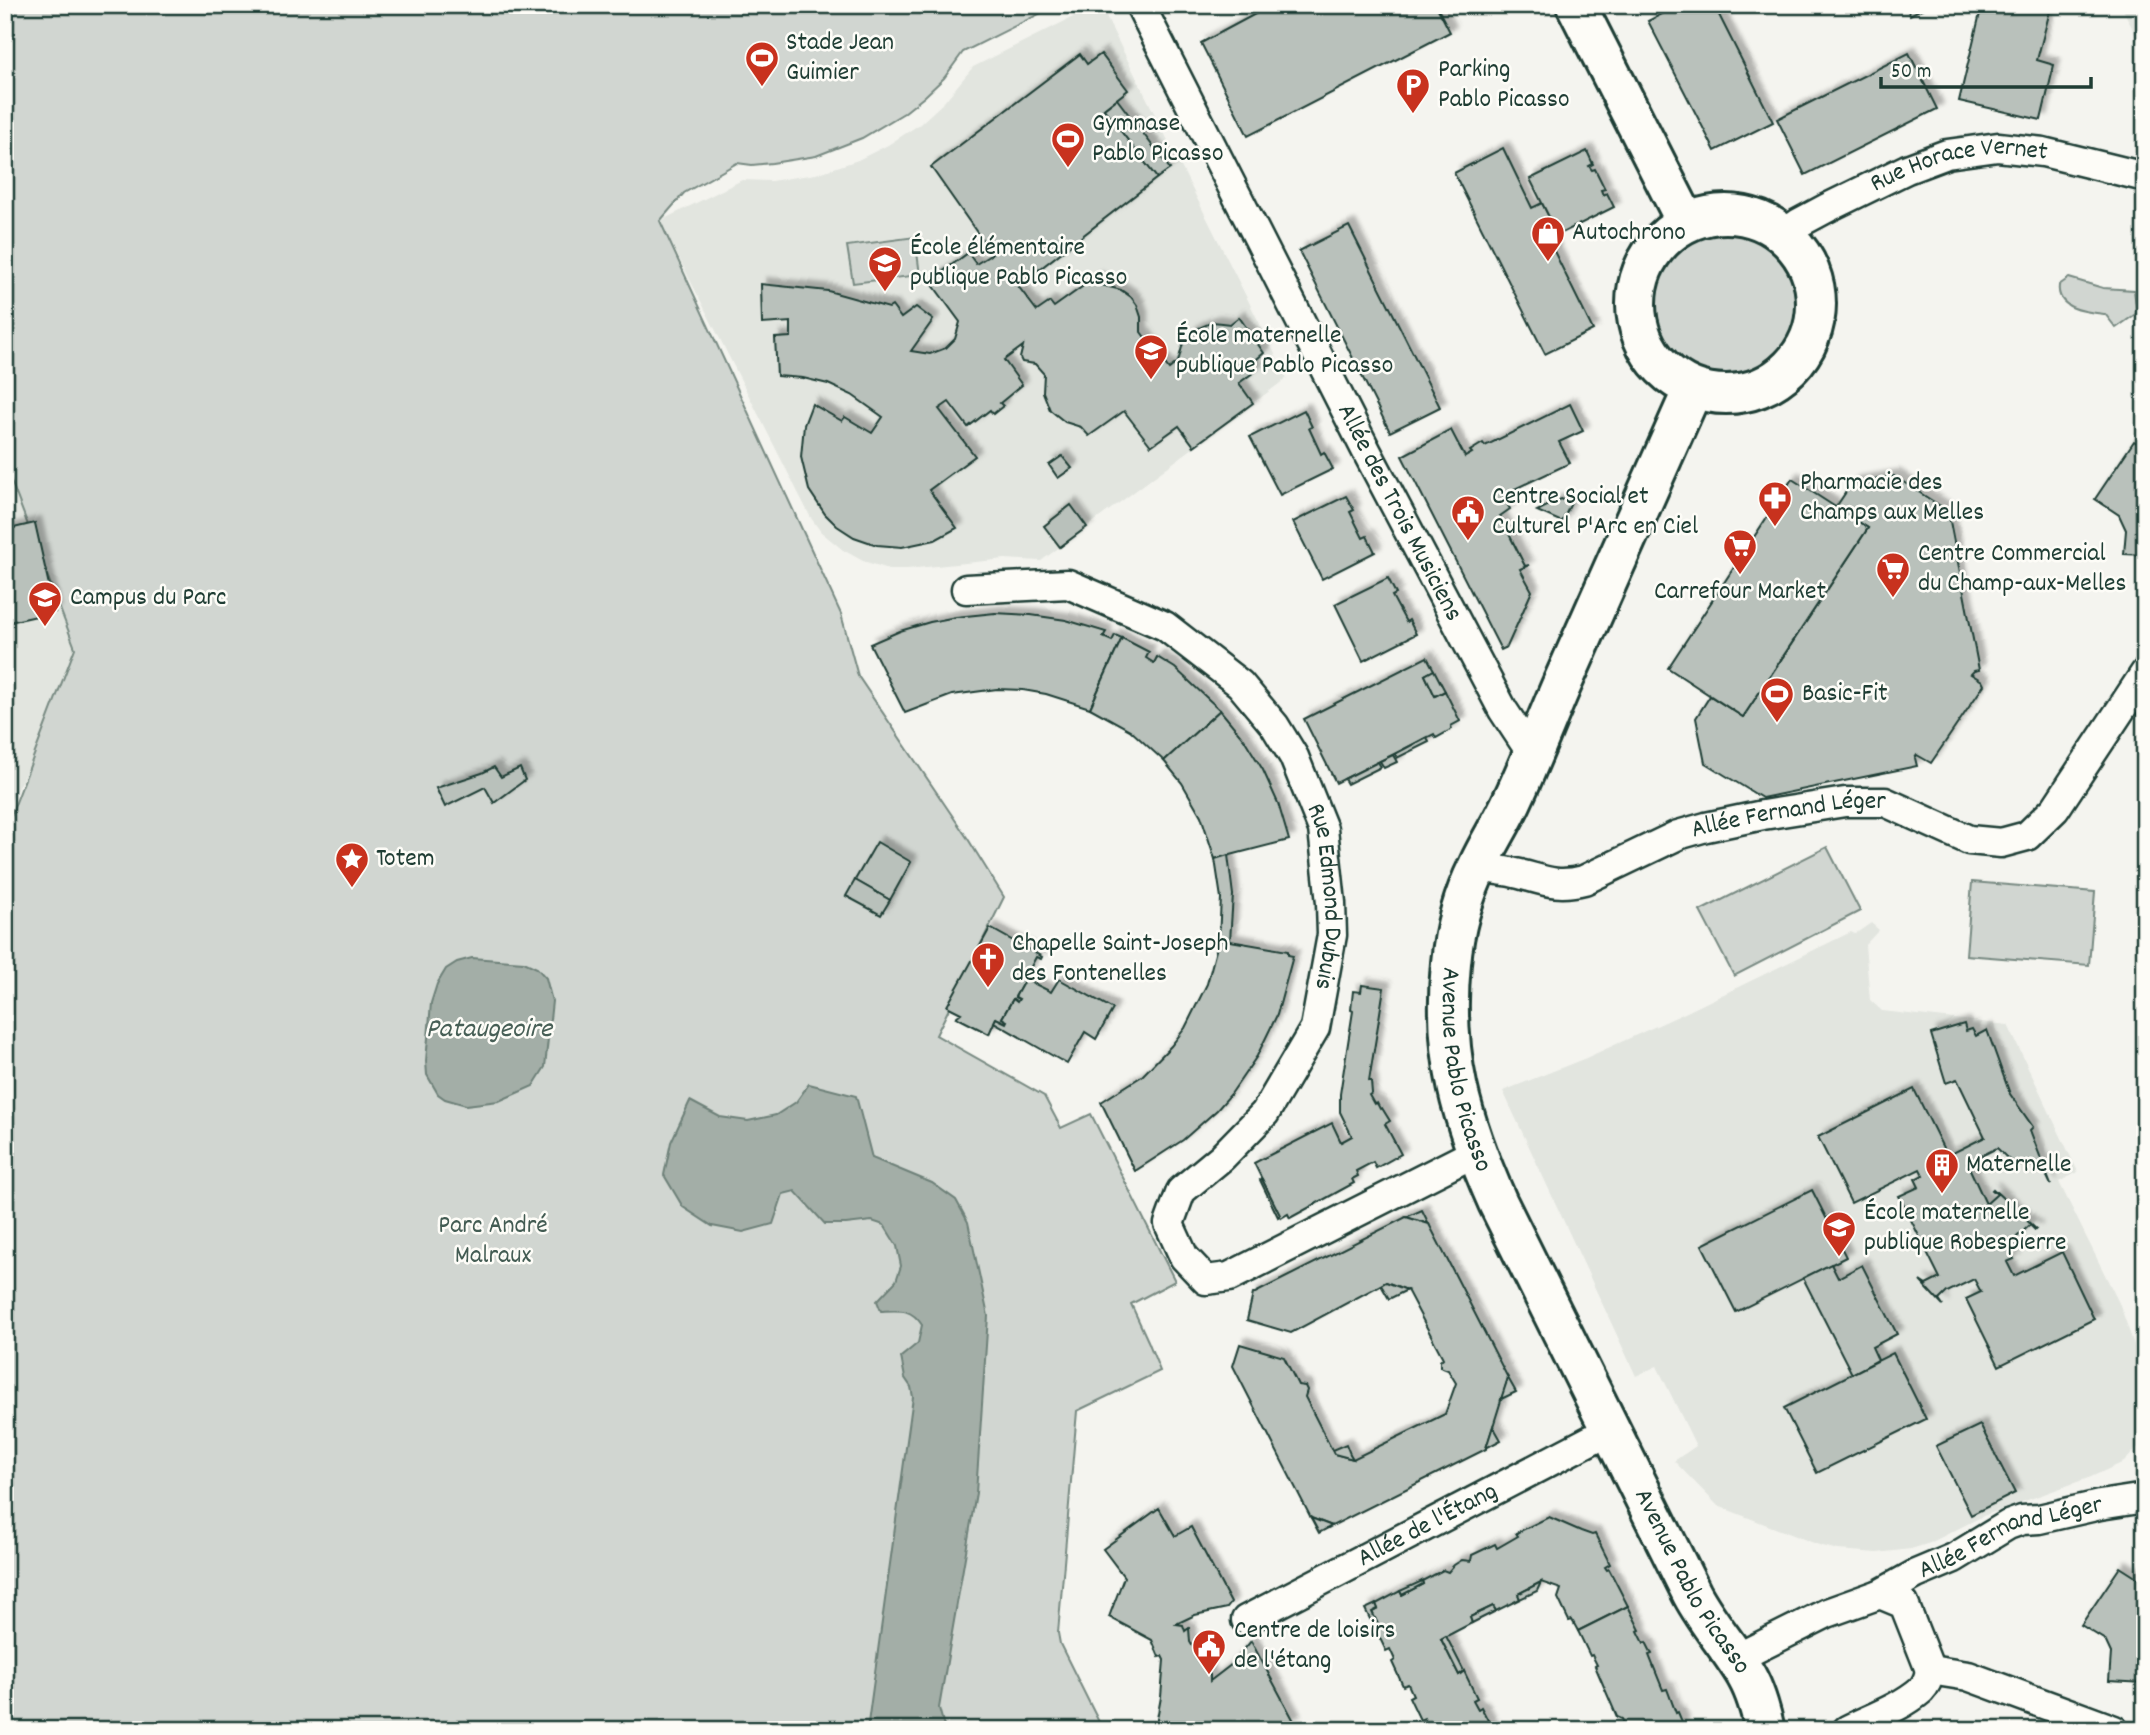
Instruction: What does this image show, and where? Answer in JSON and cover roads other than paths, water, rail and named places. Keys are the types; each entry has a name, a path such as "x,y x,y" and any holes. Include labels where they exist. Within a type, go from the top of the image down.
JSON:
{"street":[{"name":"Allée des Trois Musiciens","path":"1141,5 1367,453 1503,710 1532,754"},
{"path":"1576,5 1686,222"},
{"name":"Rue Horace Vernet","path":"1784,234 1838,202 1907,169 1947,154 1998,147 2043,152 2145,177"},
{"path":"1726,213 1747,216 1767,223 1784,234 1805,259 1816,289 1816,321 1804,351 1783,375 1756,390 1724,395 1693,389 1667,374 1648,351 1637,324 1635,299 1639,276 1650,254 1666,236 1686,222 1705,215 1726,213"},
{"name":"Avenue Pablo Picasso","path":"1693,389 1512,801 1477,867 1456,926 1448,1002 1450,1042 1455,1080 1476,1152 1498,1203 1705,1617 1747,1678 1765,1730"},
{"name":"Rue Edmond Dubuis","path":"966,589 1068,584 1165,626 1240,684 1275,726 1294,757 1323,829 1332,935 1315,1028 1265,1113 1222,1157 1181,1191 1169,1224 1184,1257 1206,1280 1229,1277 1476,1152"},
{"name":"Allée Fernand Léger","path":"1477,867 1510,872 1549,883 1568,884 1584,880 1678,835 1763,815 1845,803 1885,802 1969,840 2001,844 2027,836 2055,808 2145,673"},
{"name":"Allée de l'Étang","path":"1246,1620 1611,1430"},
{"name":"Allée Fernand Léger","path":"1735,1659 1827,1613 1880,1594 1916,1574 1954,1558 2008,1525 2022,1520 2062,1515 2145,1498"},
{"name":"Allée Fernand Léger","path":"1880,1594 1904,1604 1930,1670"},
{"path":"1847,1730 1923,1689 1930,1670 1968,1676 2114,1730"}],"water":[{"name":"Pataugeoire","path":"472,958 524,962 537,968 546,978 552,1001 545,1067 533,1086 499,1101 466,1105 438,1094 427,1075 426,1061 431,1003 437,984 446,969 457,962"},
{"path":"809,1084 856,1096 872,1158 932,1183 956,1200 968,1222 988,1316 976,1493 939,1708 945,1730 871,1730 868,1723 913,1397 905,1378 901,1357 918,1343 922,1325 909,1313 881,1311 877,1301 896,1281 901,1266 897,1246 884,1225 872,1221 825,1224 795,1191 783,1194 773,1224 743,1232 712,1226 683,1207 664,1175 671,1142 690,1101 720,1117 748,1121 776,1115 796,1102"}],"place":[{"name":"Stade Jean Guimier","path":"762,88"},
{"name":"Parking Pablo Picasso","path":"1413,115"},
{"name":"Gymnase Pablo Picasso","path":"1068,169"},
{"name":"Autochrono","path":"1548,263"},
{"name":"École élémentaire publique Pablo Picasso","path":"885,293"},
{"name":"École maternelle publique Pablo Picasso","path":"1151,381"},
{"name":"Pharmacie des Champs aux Melles","path":"1775,528"},
{"name":"Centre Social et Culturel P'Arc en Ciel","path":"1468,542"},
{"name":"Carrefour Market","path":"1740,576"},
{"name":"Centre Commercial du Champ-aux-Melles","path":"1893,599"},
{"name":"Campus du Parc","path":"45,628"},
{"name":"Basic-Fit","path":"1777,724"},
{"name":"Totem","path":"352,889"},
{"name":"Chapelle Saint-Joseph des Fontenelles","path":"988,989"},
{"name":"Maternelle","path":"1942,1195"},
{"name":"École maternelle publique Robespierre","path":"1839,1258"},
{"name":"Centre de loisirs de l'étang","path":"1209,1676"}],"park label":[{"name":"Parc André Malraux","path":"493,1241"}]}
